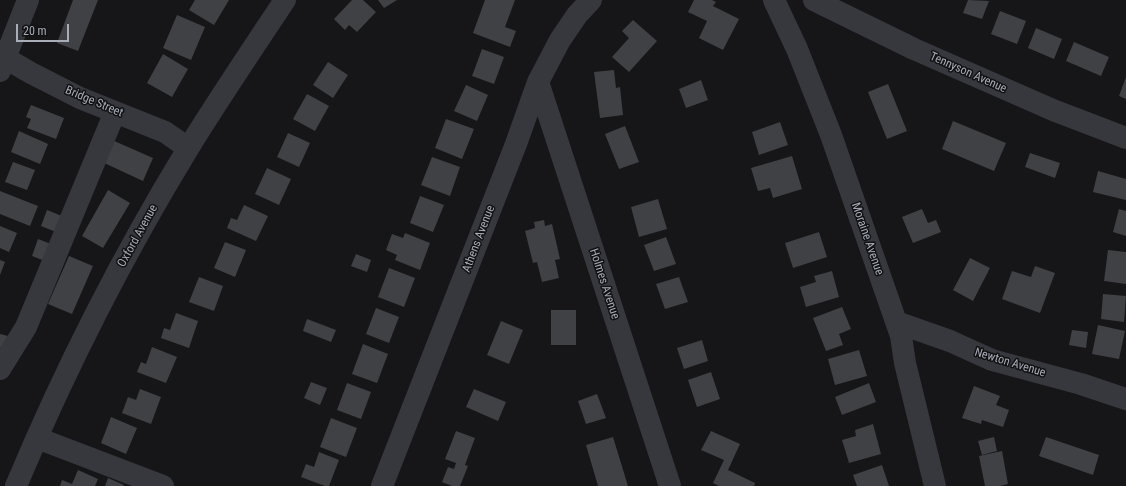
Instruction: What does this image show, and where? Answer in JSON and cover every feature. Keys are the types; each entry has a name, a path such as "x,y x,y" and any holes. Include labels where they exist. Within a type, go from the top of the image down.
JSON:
{"street":[{"path":"2,62 28,0"},
{"name":"Oxford Avenue","path":"16,486 94,317 142,229 188,148 229,83 285,0"},
{"name":"Athens Avenue","path":"382,486 516,144 538,82 560,40 577,15 591,0"},
{"name":"Moraine Avenue","path":"774,0 798,49 831,135 901,336 905,363 935,486"},
{"name":"Tennyson Avenue","path":"814,0 914,49 1054,110 1126,138"},
{"name":"Bridge Street","path":"2,62 31,73 80,98 165,132 188,148"},
{"name":"Holmes Avenue","path":"538,82 670,486"},
{"path":"0,369 26,327 115,112"},
{"name":"Newton Avenue","path":"896,322 950,342 992,360 1081,384 1126,399"},
{"path":"37,438 163,486"}],"building":[{"path":"73,0 98,0 78,51 57,43"},
{"path":"195,0 229,0 214,25 189,10"},
{"path":"352,0 363,0 376,12 357,32 349,25 345,30 334,19"},
{"path":"378,0 397,0 384,8"},
{"path":"485,0 515,0 505,27 516,31 510,47 473,33"},
{"path":"694,0 712,0 716,2 713,6 739,19 723,50 699,38 707,21 688,12"},
{"path":"968,0 989,1 982,19 963,13"},
{"path":"1000,11 1026,21 1017,44 991,34"},
{"path":"177,15 205,27 191,60 163,48"},
{"path":"633,20 657,41 629,72 612,57 629,38 622,31"},
{"path":"1036,28 1062,39 1054,59 1028,48"},
{"path":"1074,42 1109,57 1101,76 1066,61"},
{"path":"482,49 504,57 494,84 472,76"},
{"path":"163,54 188,69 172,97 147,83"},
{"path":"328,62 348,75 333,98 313,85"},
{"path":"614,70 616,88 620,87 623,115 600,118 594,72"},
{"path":"1126,77 1126,99 1119,96"},
{"path":"701,80 708,100 686,108 679,89"},
{"path":"888,84 907,131 887,139 868,92"},
{"path":"466,85 488,95 477,121 454,111"},
{"path":"307,94 329,106 315,131 293,119"},
{"path":"31,105 64,118 56,139 27,128 31,119 26,117"},
{"path":"446,119 474,129 462,159 435,148"},
{"path":"953,121 1006,143 994,171 942,149"},
{"path":"780,122 788,145 759,155 752,132"},
{"path":"625,126 639,162 619,169 605,134"},
{"path":"19,131 48,144 40,164 11,152"},
{"path":"288,133 310,143 299,167 277,157"},
{"path":"112,140 153,158 143,181 102,162"},
{"path":"1030,153 1060,163 1055,178 1025,167"},
{"path":"792,156 802,189 773,198 770,188 758,191 751,168"},
{"path":"432,157 460,167 450,196 421,185"},
{"path":"13,162 35,170 27,190 5,182"},
{"path":"267,168 291,179 279,205 255,194"},
{"path":"1098,171 1126,179 1126,200 1093,192"},
{"path":"108,190 130,203 103,248 82,236"},
{"path":"0,191 38,206 30,226 0,214"},
{"path":"420,196 444,205 433,232 410,223"},
{"path":"658,199 667,229 639,237 631,207"},
{"path":"244,205 268,216 256,241 227,228 231,218 237,220"},
{"path":"922,209 928,223 936,220 941,232 913,243 902,217"},
{"path":"1119,209 1126,211 1126,236 1113,232"},
{"path":"47,210 62,216 56,232 41,226"},
{"path":"544,220 545,226 552,224 560,259 555,260 559,278 542,282 537,262 533,263 525,231 535,228 534,222"},
{"path":"0,226 17,233 9,252 0,248"},
{"path":"819,232 827,257 793,268 785,243"},
{"path":"405,233 430,243 420,270 395,260 397,255 386,250 392,234 403,238"},
{"path":"666,237 676,264 654,271 644,245"},
{"path":"38,239 51,244 45,261 32,256"},
{"path":"225,242 246,250 235,277 214,268"},
{"path":"1108,250 1126,252 1126,284 1104,281"},
{"path":"356,254 371,260 367,272 351,266"},
{"path":"69,256 93,266 72,314 48,304"},
{"path":"970,258 990,268 973,301 953,290"},
{"path":"0,260 5,262 0,275"},
{"path":"1035,266 1055,273 1040,313 1002,299 1012,271 1031,277"},
{"path":"389,268 415,278 404,307 378,297"},
{"path":"832,271 839,297 806,307 800,287 816,282 814,276"},
{"path":"199,277 223,286 214,311 189,302"},
{"path":"679,277 688,302 665,309 656,284"},
{"path":"1103,294 1126,296 1124,322 1101,319"},
{"path":"842,307 851,329 839,334 843,345 826,351 813,318"},
{"path":"376,308 399,317 389,343 366,334"},
{"path":"551,310 576,310 576,345 551,345"},
{"path":"176,313 198,321 189,348 161,338 164,328 170,330"},
{"path":"307,319 336,330 331,342 303,331"},
{"path":"501,321 523,330 509,364 487,355"},
{"path":"1098,325 1125,331 1119,359 1092,354"},
{"path":"1072,330 1088,332 1086,348 1069,345"},
{"path":"0,334 8,336 3,348 0,347"},
{"path":"702,340 708,361 684,369 677,348"},
{"path":"363,344 388,354 377,383 352,374"},
{"path":"152,347 177,357 166,383 137,372 141,362 146,364"},
{"path":"859,350 867,376 835,385 828,359"},
{"path":"711,372 720,399 697,407 688,380"},
{"path":"311,382 327,388 320,405 304,398"},
{"path":"347,383 371,392 361,419 337,410"},
{"path":"869,383 876,402 842,415 835,397"},
{"path":"974,386 1000,396 996,405 1009,410 1003,427 982,420 981,424 962,418"},
{"path":"140,389 161,397 151,424 122,413 128,397 136,400"},
{"path":"474,389 506,402 498,421 466,407"},
{"path":"597,394 606,418 586,424 578,401"},
{"path":"111,417 137,428 126,454 101,443"},
{"path":"331,418 357,428 346,457 320,447"},
{"path":"873,424 881,454 849,463 842,440 856,436 855,430"},
{"path":"456,431 475,438 465,465 468,466 460,486 452,486 442,482 448,467 454,469 456,463 445,459"},
{"path":"711,431 740,444 728,470 755,483 754,486 719,486 713,483 724,460 701,450"},
{"path":"613,437 628,486 598,486 586,445"},
{"path":"994,437 997,451 982,455 978,441"},
{"path":"1046,437 1099,455 1093,475 1039,456"},
{"path":"1002,451 1008,484 1000,486 985,486 979,456"},
{"path":"319,452 339,460 329,486 325,486 301,477 306,464 314,467"},
{"path":"882,465 889,486 857,486 853,475"},
{"path":"78,470 98,479 95,486 60,486 62,480 72,484"},
{"path":"108,478 124,485 105,486"}]}
